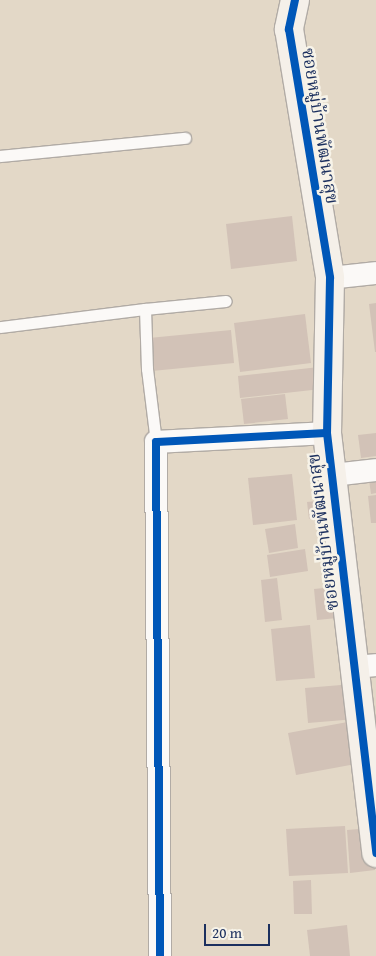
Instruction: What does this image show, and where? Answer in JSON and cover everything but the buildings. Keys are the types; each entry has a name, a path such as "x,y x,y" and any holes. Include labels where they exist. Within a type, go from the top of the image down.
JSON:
{"street":[{"name":"ซอยหมู่บ้านพัฒนาสุข","path":"295,0 289,29 330,278 327,433 365,666 376,853"},
{"path":"330,278 376,273"},
{"path":"160,956 156,442 327,433"},
{"path":"333,474 376,470"}],"lane":[{"path":"0,156 185,138"},
{"path":"0,327 226,301"},
{"path":"145,309 147,369 156,442"}],"cycle path":[{"path":"295,0 289,29 330,278 327,433 376,853"},
{"path":"160,956 156,442 327,433"}]}
